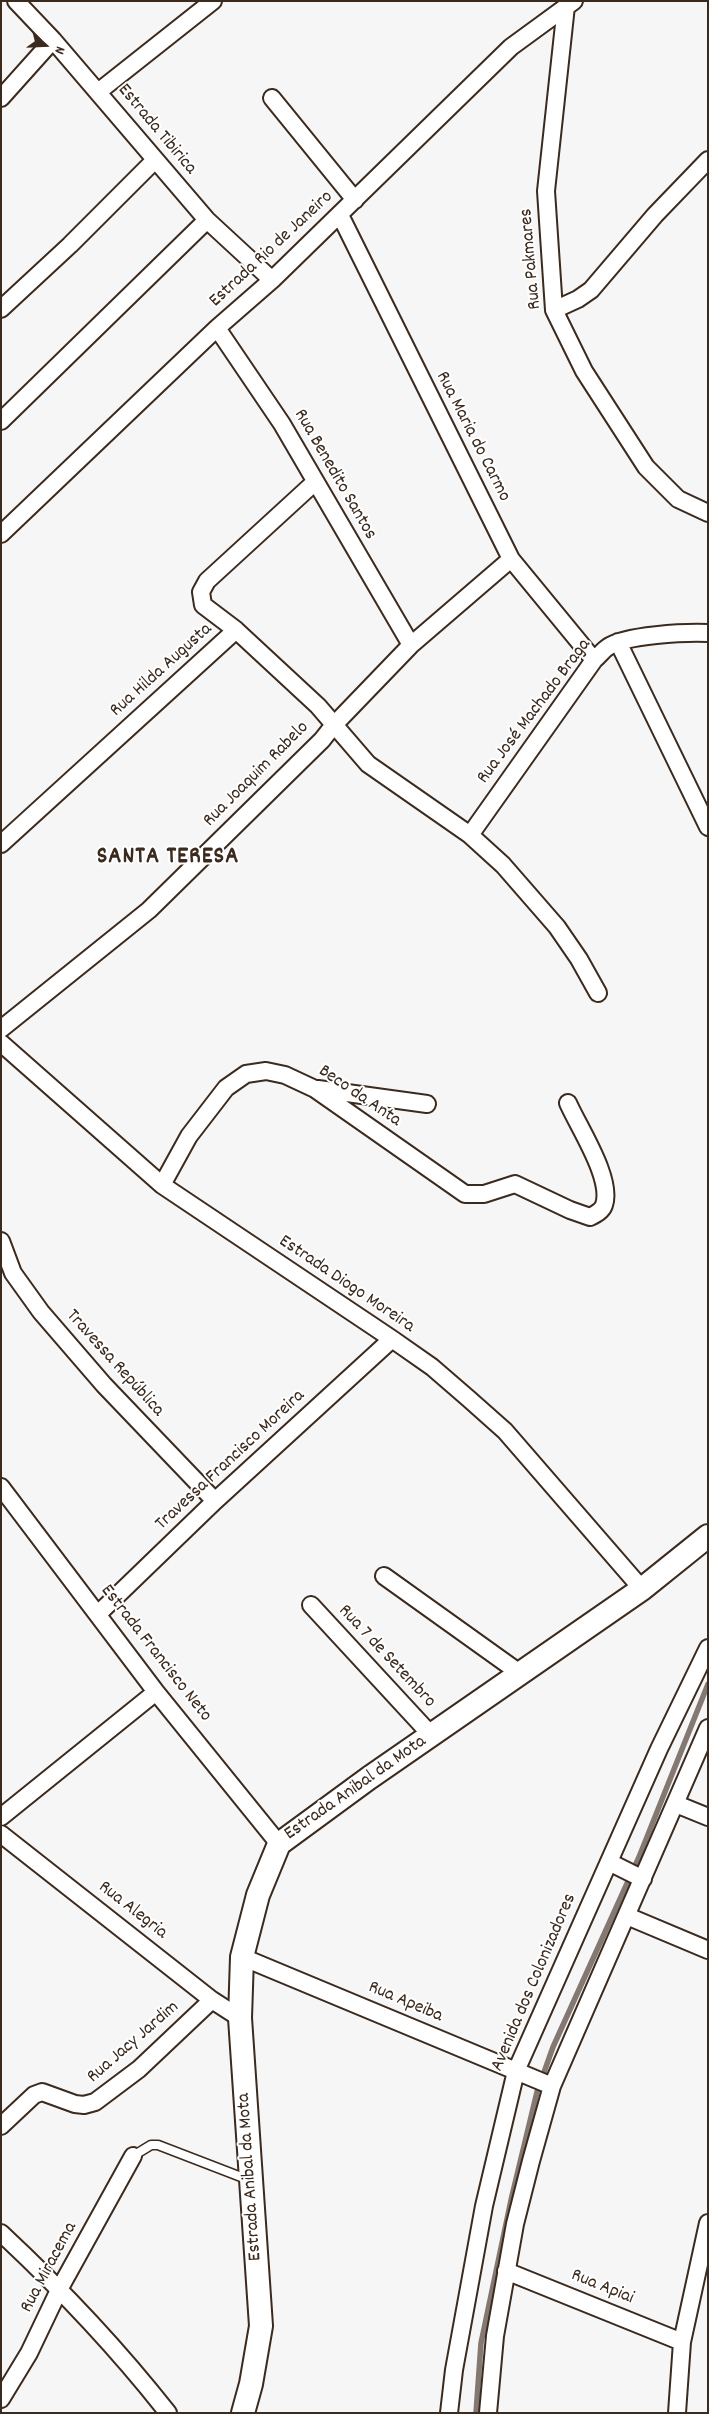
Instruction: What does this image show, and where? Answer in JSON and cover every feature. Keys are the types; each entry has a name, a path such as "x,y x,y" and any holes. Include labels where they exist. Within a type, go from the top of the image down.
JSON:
{"street":[{"name":"Estrada Tibirica","path":"16,1 53,40 207,220 272,280"},
{"path":"98,92 213,1"},
{"name":"Estrada Rio de Janeiro","path":"1,534 217,328 272,280 511,47 570,4"},
{"name":"Rua Pakmares","path":"570,4 546,191 554,310 584,371 646,467 678,499 708,513"},
{"path":"1,98 53,40"},
{"path":"272,98 354,200"},
{"path":"1,309 70,245 155,160"},
{"path":"554,310 578,299 591,290 655,215 708,160"},
{"name":"Rua Maria do Carmo","path":"340,215 511,559 594,660"},
{"path":"1,421 207,220"},
{"name":"Rua Benedito Santos","path":"217,328 282,424 314,482 412,645"},
{"name":"Rua Hilda Augusta","path":"1,844 236,630 203,605 201,592 206,580 314,482"},
{"name":"Rua Joaquim Rabelo","path":"1,1029 149,910 322,740 332,726 412,645 511,559"},
{"path":"236,630 318,706 332,726 368,764 470,835 503,865 557,927 579,959 598,993"},
{"name":"Rua José Machado Braga","path":"470,835 594,660 608,647 618,642 645,637 708,633"},
{"path":"618,642 708,827"},
{"name":"Estrada Diogo Moreira","path":"1,1042 162,1185 432,1367 504,1431 642,1589"},
{"name":"Beco da Anta","path":"162,1185 189,1136 226,1088 246,1074 266,1071 285,1075 316,1089 465,1194 484,1194 515,1184 570,1210 590,1217 598,1213 604,1206 606,1195 603,1176 568,1104"},
{"path":"316,1089 427,1104"},
{"name":"Travessa República","path":"1,1241 13,1273 41,1312 98,1378 215,1501"},
{"name":"Travessa Francisco Moreira","path":"98,1614 215,1501 392,1340"},
{"name":"Estrada Francisco Neto","path":"1,1487 156,1692 279,1844"},
{"name":"Estrada Anibal da Mota","path":"243,2413 251,2384 261,2326 240,2018 242,1956 258,1895 279,1844 642,1589 708,1536"},
{"path":"384,1576 521,1674"},
{"name":"Rua 7 de Setembro","path":"312,1605 432,1736"},
{"name":"Avenida dos Colonizadores","path":"449,2413 454,2370 484,2206 521,2073 671,1723 708,1648"},
{"path":"1,1816 156,1692"},
{"path":"488,2413 495,2336 506,2271 549,2085 627,1916 639,1877 676,1804 708,1728"},
{"path":"676,1804 708,1817"},
{"name":"Rua Alegria","path":"1,1834 212,2000 240,2018"},
{"path":"612,1863 639,1877"},
{"path":"627,1916 708,1950"},
{"name":"Rua Apeiba","path":"242,1956 549,2085"},
{"name":"Rua Jacy Jardim","path":"1,2126 34,2095 42,2092 75,2104 84,2105 95,2102 139,2070 212,2000"},
{"name":"Rua Miracema","path":"1,2399 29,2352 60,2288 133,2156"},
{"path":"677,2413 682,2342 708,2223"},
{"path":"1,2232 60,2288 133,2369 168,2413"},
{"name":"Rua Apiai","path":"506,2271 682,2342"}],"lane":[{"path":"133,2156 151,2145 158,2145 252,2181"}],"waterway":[{"path":"476,2413 481,2343 511,2200 537,2092 553,2047 639,1857 708,1684"}],"district":[{"name":"SANTA TERESA","path":"168,859"}]}
